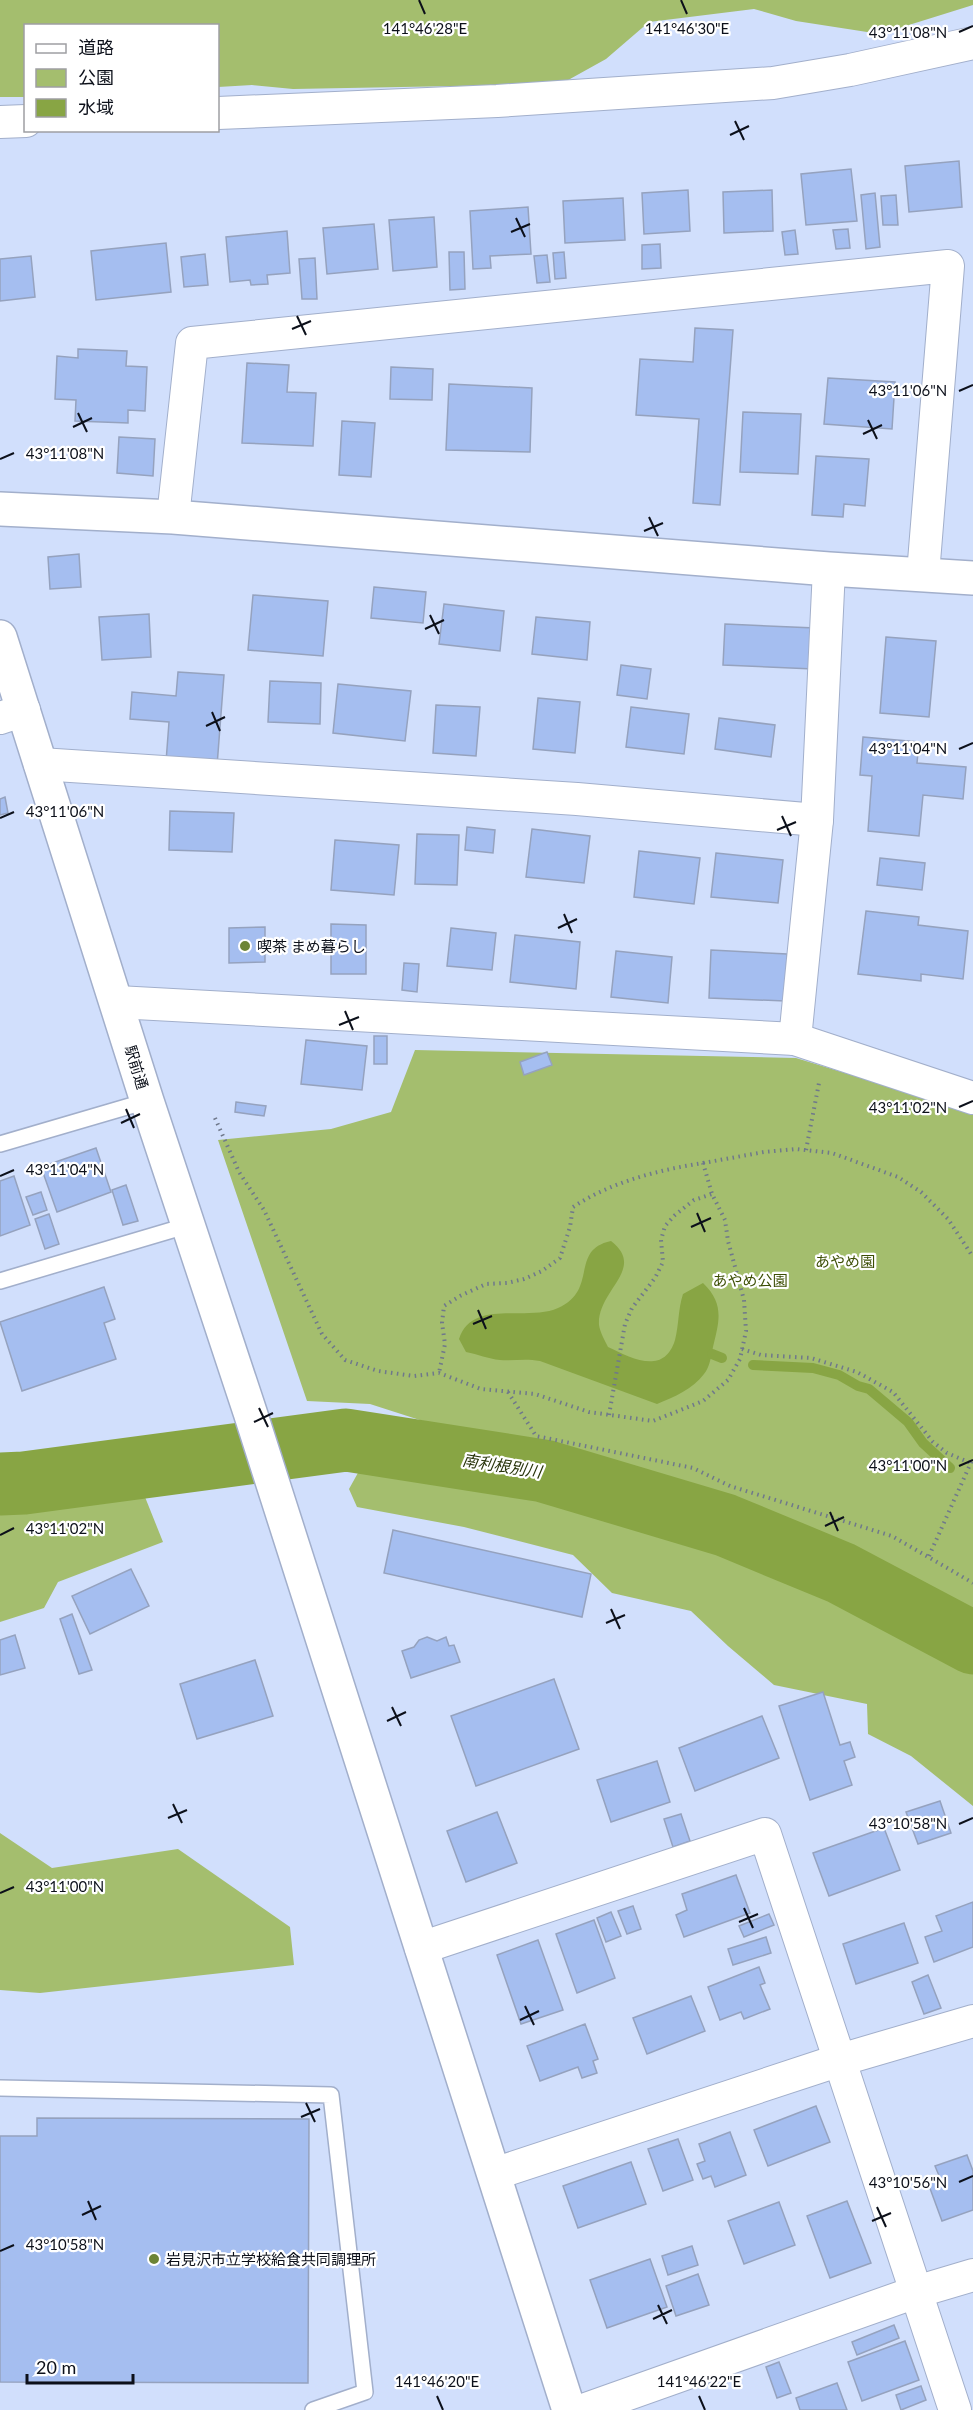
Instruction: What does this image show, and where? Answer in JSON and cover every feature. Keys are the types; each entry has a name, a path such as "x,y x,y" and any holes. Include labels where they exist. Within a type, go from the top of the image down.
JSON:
{"street":[{"path":"219,113 497,101 773,83 850,70 973,43"},
{"path":"0,122 24,121"},
{"path":"173,517 192,343 948,266 923,574"},
{"path":"0,509 173,517 829,569 973,578"},
{"path":"795,1039 817,820 829,569"},
{"name":"駅前通","path":"0,637 12,714 40,764 569,2410"},
{"path":"40,764 577,799 817,820"},
{"path":"117,1002 795,1039 973,1098"},
{"path":"421,1948 765,1834 955,2410"},
{"path":"494,2174 840,2060 973,2021"},
{"path":"583,2410 916,2292 973,2275"}],"lane":[{"path":"0,1144 147,1101"},
{"path":"0,1281 189,1225"},
{"path":"0,2088 331,2095 365,2392 313,2410"}],"path":[{"path":"806,1150 826,1049"},
{"path":"215,1118 239,1172 264,1210 322,1334 345,1360 378,1371 414,1376 439,1373 481,1389 535,1394 588,1412 653,1421 704,1401 728,1380 740,1359 746,1331 744,1300 728,1241 725,1220 712,1194 703,1163"},
{"path":"439,1373 445,1344 442,1323 444,1306 486,1284 524,1279 560,1258 570,1227 573,1207 588,1197 629,1180 678,1167 764,1152 806,1150 832,1153 898,1177 921,1192 948,1220 973,1257"},
{"path":"609,1415 625,1324 632,1308 655,1278 663,1262 661,1240 665,1226 694,1200 712,1194"},
{"path":"742,1349 761,1355 811,1358 857,1371 893,1392 933,1442 947,1453 973,1464"},
{"path":"507,1392 536,1436 693,1468 730,1486 892,1536 973,1583"},
{"path":"929,1556 973,1458"}],"green space":[{"path":"0,0 973,0 973,5 880,34 796,21 754,9 649,22 606,59 561,84 293,89 252,85 219,87 219,24 24,24 24,97 0,97"},
{"name":"あやめ公園","path":"415,1050 796,1058 973,1112 973,1806 911,1756 868,1734 867,1704 774,1685 691,1611 612,1593 573,1555 464,1527 357,1507 349,1489 369,1453 512,1456 790,1528 762,1514 569,1460 454,1431 370,1404 307,1401 218,1140 331,1129 391,1112"},
{"path":"145,1497 163,1542 58,1582 44,1608 0,1622 0,1514"},
{"path":"0,1833 52,1868 178,1849 290,1927 294,1965 40,1993 0,1990"}],"water":[{"path":"611,1241 621,1251 624,1261 618,1280 600,1312 599,1325 608,1347 627,1356 646,1361 663,1358 670,1351 675,1340 683,1294 703,1283 715,1298 719,1314 709,1365 700,1379 689,1388 657,1404 540,1361 491,1359 466,1352 459,1339 466,1326 476,1319 502,1313 545,1312 558,1308 570,1300 578,1291 591,1253 598,1246"}],"building":[{"path":"959,161 962,207 909,212 905,166"},
{"path":"851,169 857,221 806,225 801,174"},
{"path":"688,190 690,231 644,234 642,193"},
{"path":"772,190 773,231 724,233 723,192"},
{"path":"875,193 880,247 866,249 861,195"},
{"path":"896,195 898,225 883,225 881,196"},
{"path":"623,198 625,240 565,243 563,201"},
{"path":"528,207 531,254 490,256 491,268 473,269 470,211"},
{"path":"434,217 437,267 393,271 389,220"},
{"path":"374,224 378,269 327,274 323,228"},
{"path":"848,229 850,248 836,249 833,230"},
{"path":"795,230 798,254 785,255 782,232"},
{"path":"287,231 290,273 267,275 268,284 251,285 250,280 230,282 226,237"},
{"path":"166,243 171,292 96,300 91,251"},
{"path":"660,244 661,268 642,269 642,245"},
{"path":"449,252 464,252 465,289 450,290"},
{"path":"564,252 566,278 555,279 553,253"},
{"path":"205,254 208,285 184,287 181,257"},
{"path":"547,255 550,282 537,283 534,256"},
{"path":"31,256 35,297 0,301 0,259"},
{"path":"315,258 317,299 302,299 299,259"},
{"path":"695,328 733,330 720,505 693,503 699,419 636,415 640,359 693,362"},
{"path":"78,349 127,351 126,366 147,367 145,411 128,410 128,423 75,421 76,400 55,399 57,356 78,358"},
{"path":"247,363 289,365 287,392 316,393 313,446 242,443"},
{"path":"391,367 433,369 432,400 390,399"},
{"path":"828,378 895,382 892,429 824,424"},
{"path":"449,384 532,388 530,452 446,450"},
{"path":"743,412 801,414 798,474 740,472"},
{"path":"342,421 375,423 371,477 339,475"},
{"path":"119,437 155,439 153,476 117,473"},
{"path":"816,456 869,459 865,506 844,504 843,517 812,515"},
{"path":"79,554 81,587 50,589 48,557"},
{"path":"374,587 426,592 423,623 371,618"},
{"path":"253,595 328,601 323,656 248,650"},
{"path":"444,604 504,611 500,651 439,644"},
{"path":"149,614 151,657 102,660 99,617"},
{"path":"536,617 590,622 587,660 532,654"},
{"path":"725,624 815,628 813,669 723,665"},
{"path":"886,637 936,641 929,717 880,713"},
{"path":"621,665 651,669 647,699 617,695"},
{"path":"178,672 224,675 217,766 166,762 169,722 130,719 132,692 176,696"},
{"path":"270,681 321,683 320,724 268,722"},
{"path":"338,684 411,691 405,741 333,733"},
{"path":"538,698 580,702 575,753 533,749"},
{"path":"436,705 480,707 476,756 433,753"},
{"path":"631,707 689,714 684,754 626,747"},
{"path":"719,718 775,725 771,757 715,749"},
{"path":"863,737 919,742 917,763 966,767 963,799 923,795 919,836 868,831 872,776 860,775"},
{"path":"5,797 8,813 0,815 0,799"},
{"path":"170,811 234,813 232,852 169,850"},
{"path":"467,827 495,830 493,853 465,850"},
{"path":"532,829 590,836 584,883 526,877"},
{"path":"417,834 459,835 457,885 415,884"},
{"path":"335,840 399,845 394,895 331,890"},
{"path":"639,851 700,858 694,904 634,897"},
{"path":"716,853 783,860 778,903 711,897"},
{"path":"880,858 925,863 922,890 877,885"},
{"path":"866,911 919,917 918,925 968,931 963,979 921,974 921,981 858,974"},
{"path":"331,924 366,925 366,974 331,974"},
{"path":"265,927 265,962 229,963 229,928"},
{"path":"451,928 496,933 492,970 447,966"},
{"path":"515,935 580,942 576,989 510,982"},
{"path":"711,950 787,954 785,1001 709,998"},
{"path":"616,951 672,957 668,1003 611,997"},
{"path":"404,963 419,964 417,992 402,990"},
{"path":"374,1036 387,1036 387,1064 374,1064"},
{"path":"306,1040 367,1046 362,1090 301,1084"},
{"path":"547,1052 552,1065 524,1075 520,1062"},
{"path":"236,1102 266,1106 264,1116 235,1112"},
{"path":"96,1148 111,1192 57,1212 41,1167"},
{"path":"14,1176 30,1225 0,1236 0,1181"},
{"path":"126,1185 138,1221 123,1225 112,1190"},
{"path":"41,1192 47,1210 33,1215 26,1197"},
{"path":"49,1214 59,1244 45,1249 35,1219"},
{"path":"104,1287 115,1319 104,1323 116,1359 22,1391 0,1322"},
{"path":"393,1530 591,1574 582,1617 384,1573"},
{"path":"131,1569 149,1606 90,1634 72,1596"},
{"path":"72,1614 92,1670 79,1674 60,1619"},
{"path":"15,1635 25,1668 0,1675 0,1640"},
{"path":"427,1637 437,1641 446,1637 449,1646 454,1645 460,1662 411,1678 402,1651 414,1647 419,1640"},
{"path":"255,1660 273,1716 197,1739 180,1684"},
{"path":"554,1679 579,1749 476,1786 451,1716"},
{"path":"823,1692 840,1745 850,1742 855,1757 844,1761 852,1785 810,1800 779,1706"},
{"path":"762,1716 779,1758 695,1791 679,1748"},
{"path":"657,1761 670,1802 611,1822 597,1780"},
{"path":"940,1801 951,1833 918,1844 906,1812"},
{"path":"497,1812 517,1863 466,1882 447,1831"},
{"path":"681,1814 690,1841 673,1847 664,1819"},
{"path":"884,1828 900,1870 829,1896 813,1853"},
{"path":"736,1875 750,1913 684,1937 676,1915 687,1910 682,1894"},
{"path":"973,1902 973,1947 934,1962 925,1937 942,1931 936,1916"},
{"path":"633,1906 641,1929 627,1934 618,1911"},
{"path":"611,1912 621,1936 606,1942 597,1918"},
{"path":"769,1914 774,1925 744,1937 739,1926"},
{"path":"594,1920 615,1978 577,1993 556,1934"},
{"path":"904,1923 918,1963 856,1984 843,1944"},
{"path":"766,1937 771,1953 733,1965 728,1949"},
{"path":"538,1940 563,2010 521,2024 497,1955"},
{"path":"759,1967 765,1983 760,1985 770,2009 744,2019 741,2012 720,2020 708,1987"},
{"path":"928,1975 941,2008 924,2014 912,1982"},
{"path":"691,1996 705,2031 647,2054 633,2018"},
{"path":"585,2024 598,2059 593,2061 597,2073 582,2078 578,2067 540,2081 527,2046"},
{"path":"816,2106 830,2142 768,2166 754,2130"},
{"name":"岩見沢市立学校給食共同調理所","path":"37,2118 309,2119 308,2383 0,2382 0,2136 37,2136"},
{"path":"730,2132 746,2175 715,2187 711,2176 703,2179 697,2164 705,2161 699,2144"},
{"path":"678,2139 693,2180 663,2191 648,2149"},
{"path":"967,2155 973,2171 973,2210 942,2221 928,2183 940,2178 935,2166"},
{"path":"631,2162 646,2204 578,2228 563,2186"},
{"path":"847,2201 871,2263 830,2278 807,2216"},
{"path":"779,2202 795,2245 744,2264 728,2221"},
{"path":"692,2246 698,2265 668,2275 662,2256"},
{"path":"650,2259 667,2307 607,2328 590,2280"},
{"path":"698,2274 709,2305 676,2316 666,2286"},
{"path":"894,2325 899,2338 857,2355 852,2342"},
{"path":"905,2341 919,2380 862,2401 848,2362"},
{"path":"779,2362 791,2393 777,2398 766,2367"},
{"path":"837,2383 847,2410 800,2410 796,2398"},
{"path":"921,2386 926,2400 901,2410 896,2395"}],"waterway":[{"path":"712,1354 722,1358"},
{"path":"753,1365 813,1368 839,1375 858,1386 869,1389 908,1422 923,1443 950,1468"},
{"name":"南利根別川","path":"0,1484 24,1483 346,1440 544,1471 725,1525 841,1573 973,1643"}],"place":[{"name":"喫茶 まめ暮らし","path":"245,946"},
{"name":"岩見沢市立学校給食共同調理所","path":"154,2259"}],"park label":[{"name":"あやめ園","path":"845,1261"}]}
